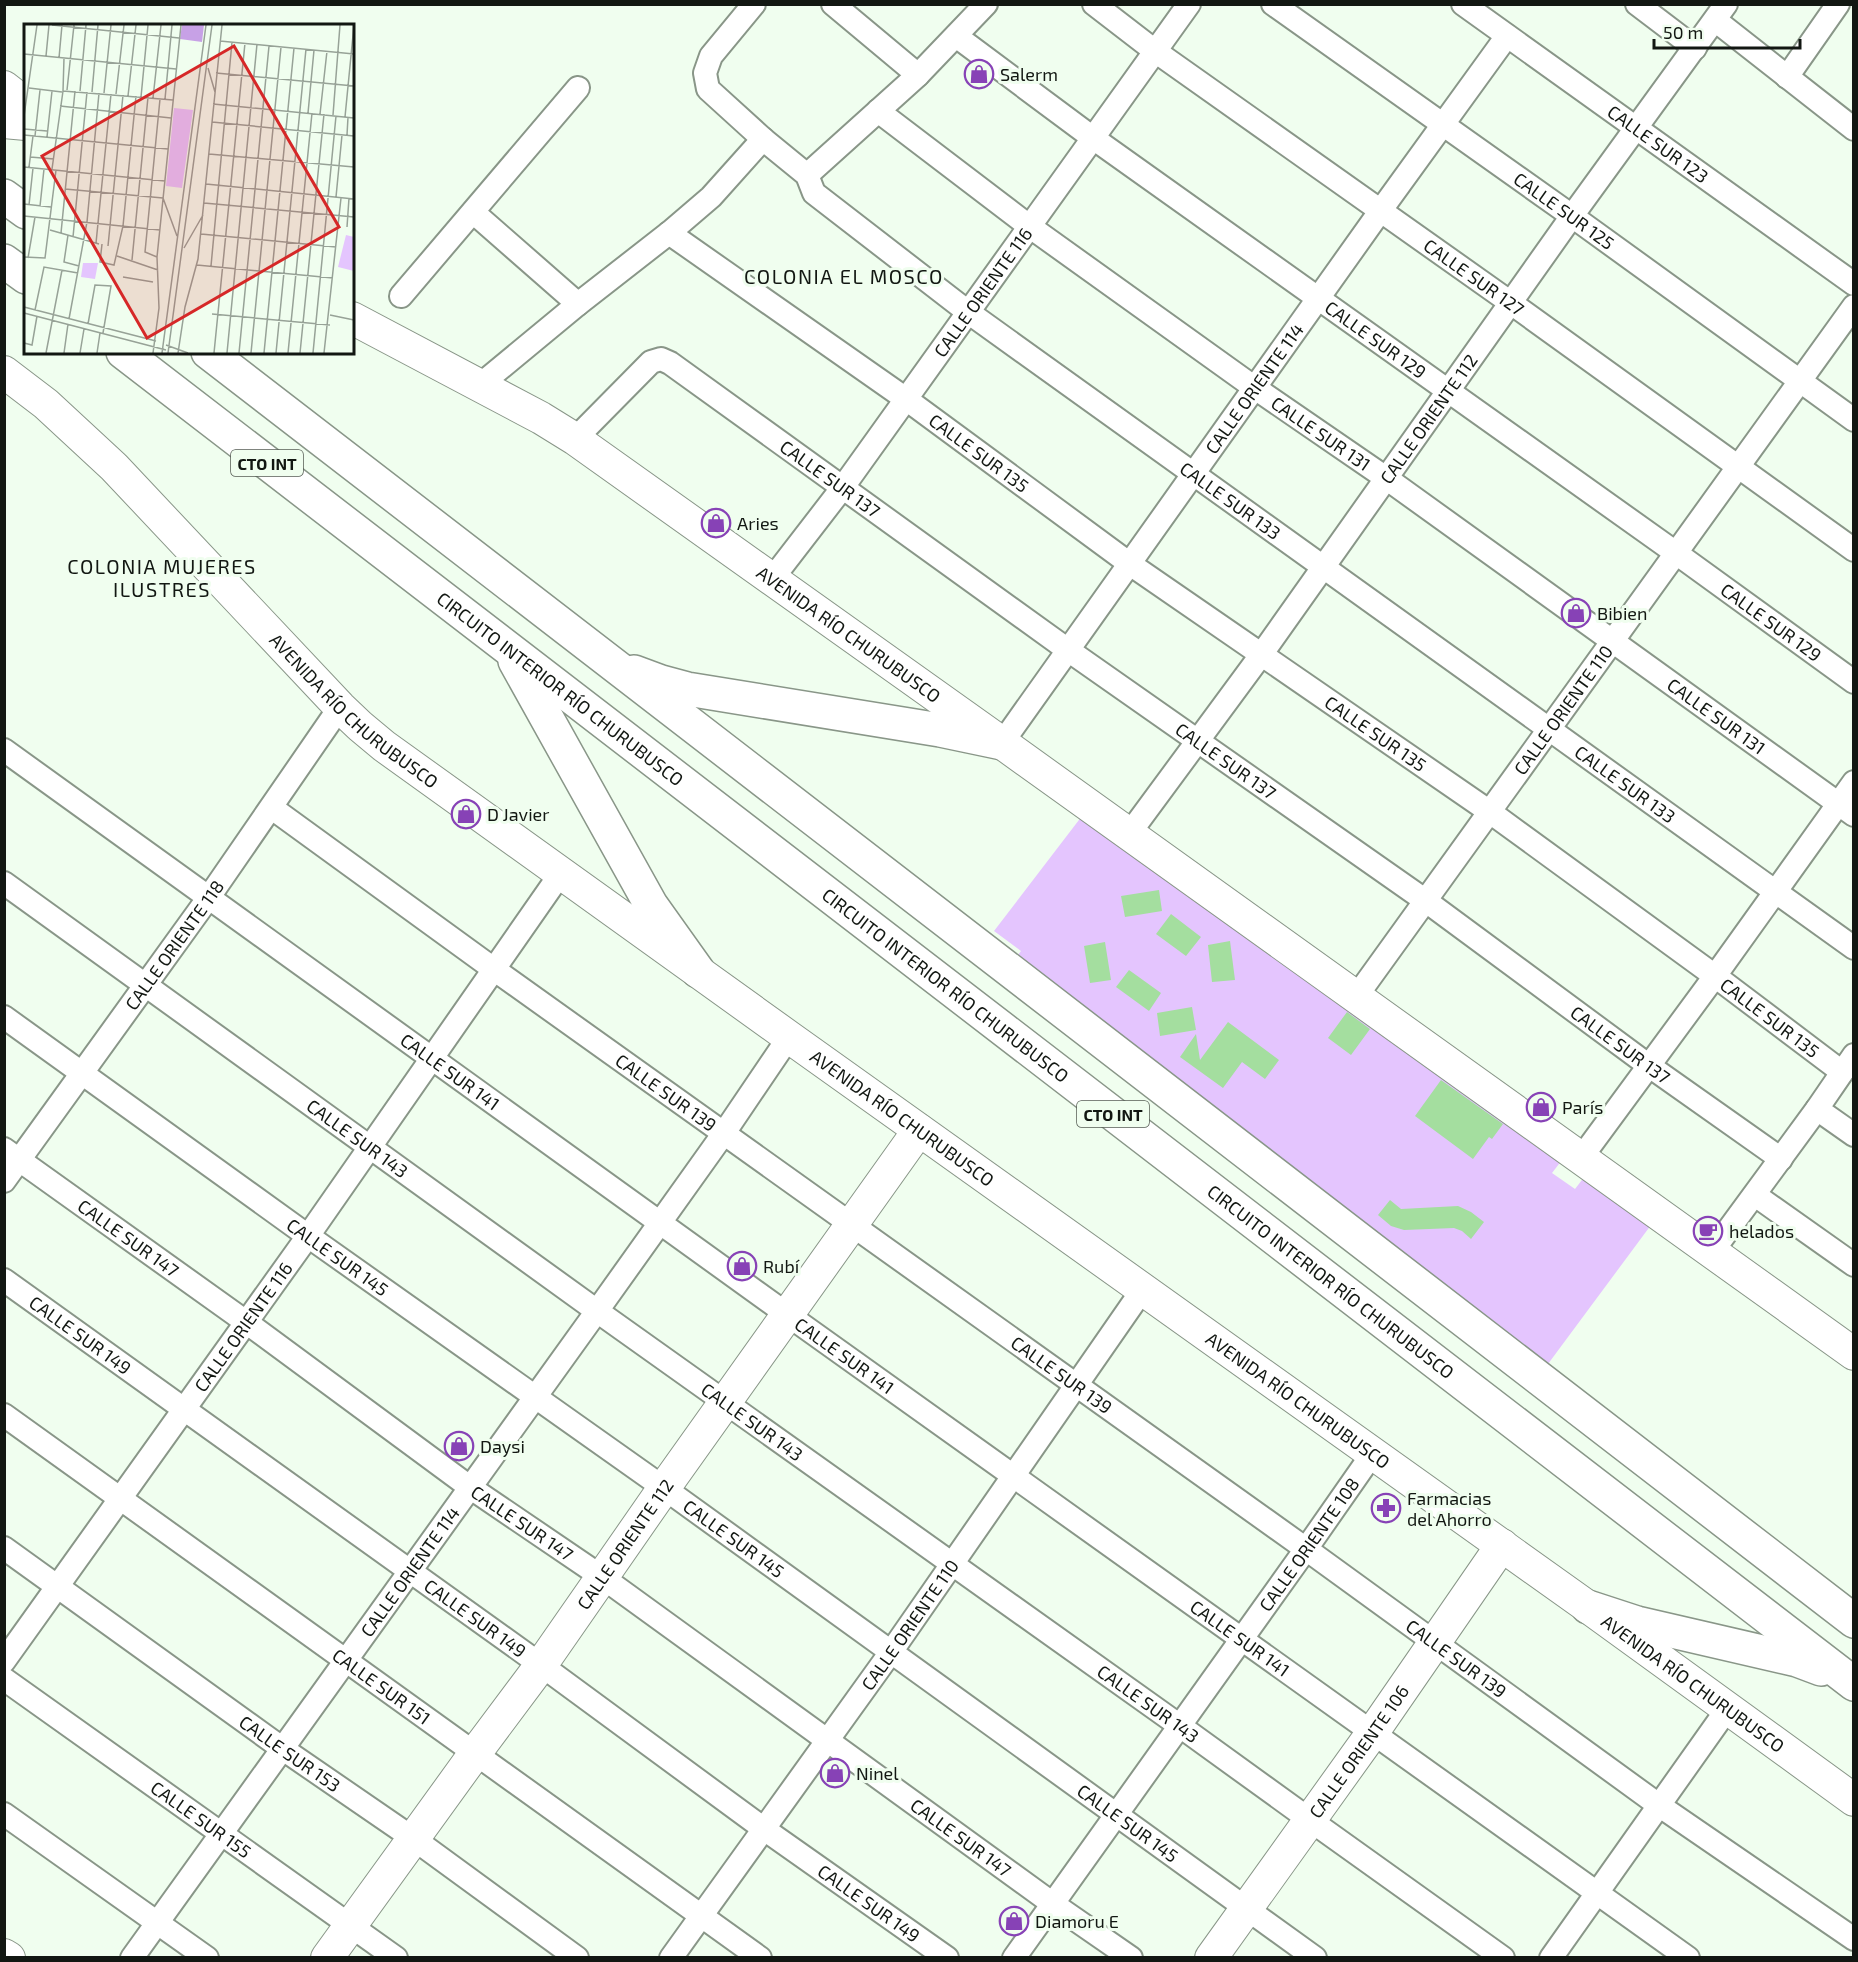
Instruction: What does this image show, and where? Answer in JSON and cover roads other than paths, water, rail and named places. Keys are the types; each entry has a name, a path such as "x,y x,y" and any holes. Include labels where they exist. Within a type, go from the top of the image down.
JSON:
{"highway":[{"path":"4,196 24,211"},
{"path":"4,261 24,276"},
{"name":"CIRCUITO INTERIOR RÍO CHURUBUSCO","path":"126,354 1850,1681"},
{"name":"CTO INT","path":"211,354 1854,1621"},
{"path":"509,649 651,905 698,971"},
{"path":"610,663 687,689 940,730 1002,743"},
{"path":"1588,1607 1638,1623 1797,1660 1850,1681"}],"main road":[{"path":"4,87 24,102"},
{"path":"4,122 24,124"},
{"name":"AVENIDA RÍO CHURUBUSCO","path":"354,319 541,418 575,439 1854,1354"},
{"name":"AVENIDA RÍO CHURUBUSCO","path":"4,372 46,404 114,467 340,707 384,746 1502,1545 1854,1800"},
{"name":"CALLE ORIENTE 112","path":"327,1958 541,1665 919,1130"},
{"name":"CALLE ORIENTE 106","path":"1211,1958 1373,1732 1502,1545"},
{"path":"4,1955 9,1958"}],"street":[{"name":"CALLE SUR 133","path":"754,4 711,56 705,73 708,89 807,175 814,194 968,312 1854,948"},
{"path":"833,4 918,75"},
{"path":"807,175 918,75 986,4"},
{"name":"CALLE SUR 127","path":"1094,4 1155,51 1381,210 1854,550"},
{"name":"CALLE ORIENTE 116","path":"772,579 843,487 1189,4"},
{"name":"CALLE SUR 125","path":"1273,4 1854,420"},
{"name":"CALLE SUR 123","path":"1463,4 1854,284"},
{"path":"1637,4 1695,48"},
{"path":"1787,77 1838,4"},
{"path":"1721,12 1787,77 1854,129"},
{"name":"CALLE ORIENTE 112","path":"1129,834 1261,655 1572,216 1721,12"},
{"name":"CALLE SUR 129","path":"956,36 1093,138 1854,682"},
{"name":"CALLE ORIENTE 114","path":"1002,743 1195,475 1381,210 1508,36"},
{"path":"401,296 578,88"},
{"name":"CALLE SUR 131","path":"878,111 1029,226 1255,388 1386,478 1846,810"},
{"path":"480,385 711,197 763,139"},
{"path":"473,212 579,303"},
{"name":"CALLE SUR 135","path":"669,233 906,399 1130,564 1490,812 1715,976 1848,1063"},
{"name":"CALLE ORIENTE 110","path":"1356,997 1854,306"},
{"name":"CALLE SUR 137","path":"575,439 651,362 661,359 670,363 1068,650 1426,901 1648,1065 1781,1159"},
{"name":"CALLE ORIENTE 118","path":"4,1181 12,1154 83,1073 210,897 340,707"},
{"name":"CALLE SUR 141","path":"4,750 788,1315 1688,1958"},
{"path":"1581,1158 1776,891 1846,810 1854,782"},
{"name":"CALLE SUR 139","path":"272,808 1306,1549 1660,1806 1854,1939"},
{"name":"CALLE ORIENTE 116","path":"4,1661 308,1236 561,873"},
{"name":"CALLE SUR 143","path":"4,883 725,1403 1503,1958"},
{"name":"CALLE SUR 145","path":"4,1017 1117,1813 1315,1958"},
{"name":"CALLE ORIENTE 114","path":"132,1958 471,1488 724,1133 789,1037"},
{"path":"1712,1252 1848,1063"},
{"path":"1817,1109 1854,1136"},
{"name":"CALLE SUR 147","path":"12,1154 246,1322 471,1488 602,1577 1131,1958"},
{"path":"1755,1195 1854,1265"},
{"name":"CALLE SUR 149","path":"4,1280 541,1665 764,1829 947,1958"},
{"name":"CALLE ORIENTE 110","path":"671,1958 829,1740 1143,1289"},
{"name":"CALLE SUR 151","path":"4,1415 347,1659 760,1958"},
{"name":"CALLE ORIENTE 108","path":"1014,1958 1373,1453"},
{"name":"CALLE SUR 153","path":"4,1548 283,1749 414,1839 577,1958"},
{"name":"CALLE SUR 155","path":"4,1679 396,1958"},
{"path":"1551,1958 1728,1708"},
{"path":"4,1814 207,1958"}],"place":[{"name":"Salerm","path":"979,74"},
{"name":"Aries","path":"716,523"},
{"name":"Bibien","path":"1576,613"},
{"name":"D Javier","path":"466,814"},
{"name":"París","path":"1541,1107"},
{"name":"helados","path":"1708,1231"},
{"name":"Rubí","path":"742,1266"},
{"name":"Daysi","path":"459,1446"},
{"name":"Farmacias del Ahorro","path":"1386,1508"},
{"name":"Ninel","path":"835,1773"},
{"name":"Diamoru E","path":"1014,1921"}],"district":[{"name":"COLONIA EL MOSCO","path":"844,276"},
{"name":"COLONIA MUJERES ILUSTRES","path":"162,578"}]}
